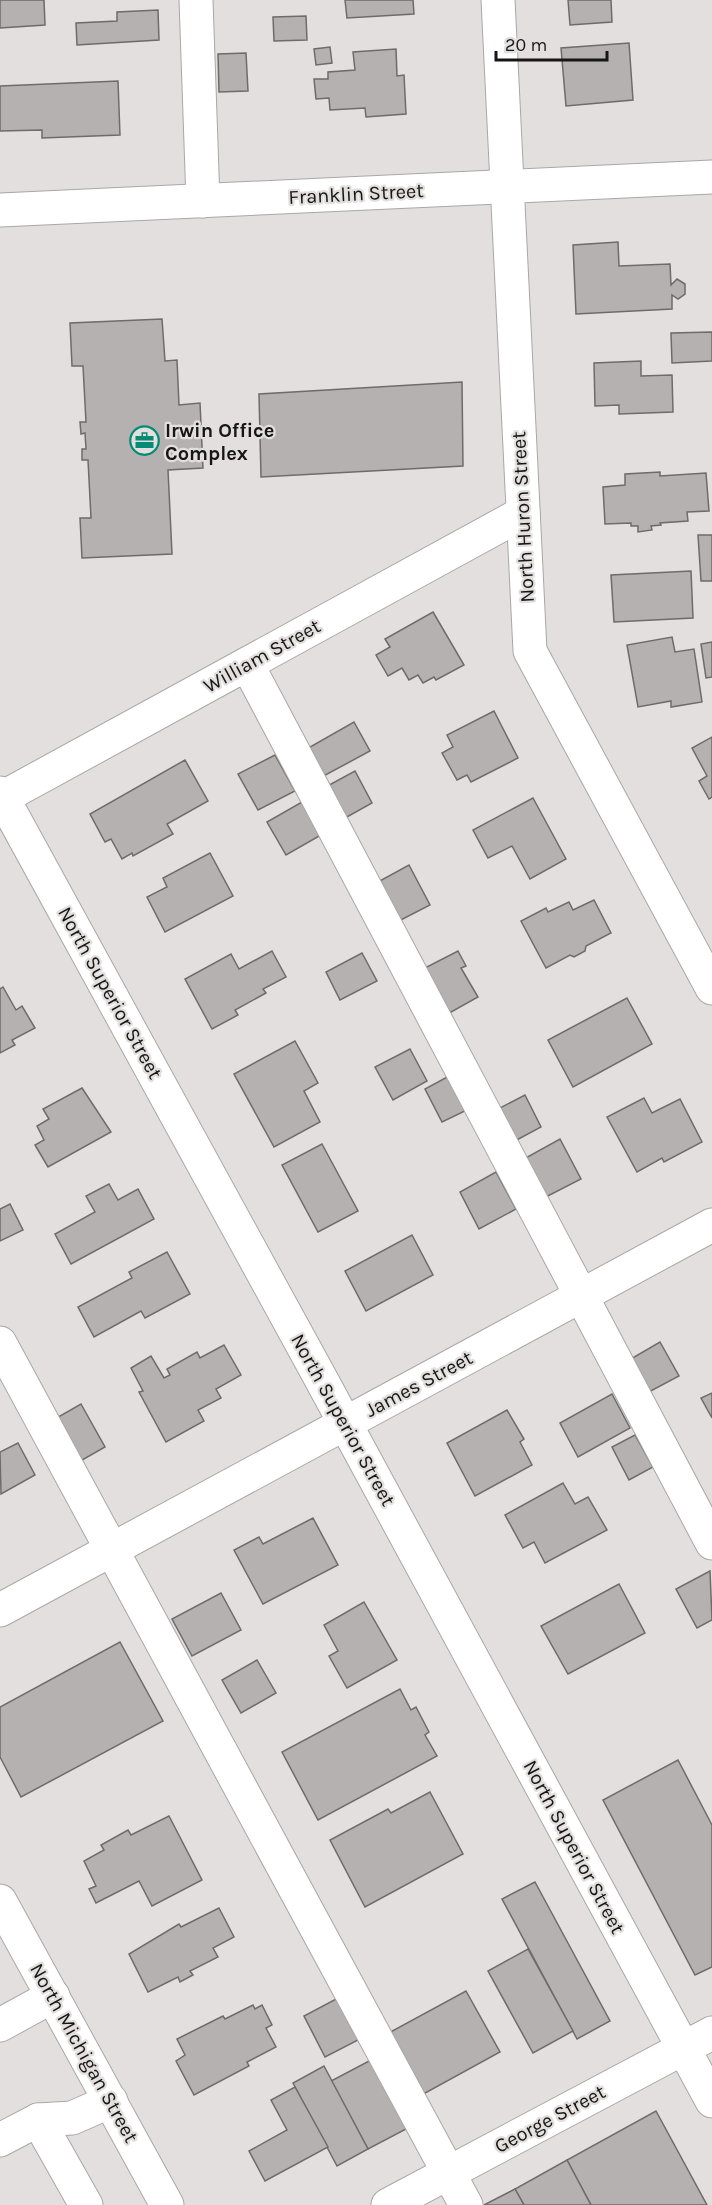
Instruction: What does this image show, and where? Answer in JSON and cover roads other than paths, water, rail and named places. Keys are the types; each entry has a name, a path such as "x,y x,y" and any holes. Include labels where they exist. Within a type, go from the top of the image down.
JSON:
{"street":[{"path":"196,0 203,201"},
{"name":"North Huron Street","path":"498,0 530,651 712,988"},
{"name":"Franklin Street","path":"0,210 712,177"},
{"name":"William Street","path":"1,796 523,513"},
{"path":"247,664 712,1543"},
{"name":"North Superior Street","path":"1,796 346,1424 712,2101"},
{"name":"James Street","path":"0,1610 712,1225"},
{"path":"0,1343 466,2205"},
{"name":"North Michigan Street","path":"0,1901 167,2205"},
{"path":"0,2025 53,1996"},
{"name":"George Street","path":"388,2205 712,2032"},
{"path":"0,2140 38,2120 72,2118 111,2101"},
{"path":"38,2120 86,2205"}],"place":[{"name":"Irwin Office Complex","path":"144,441"}]}
